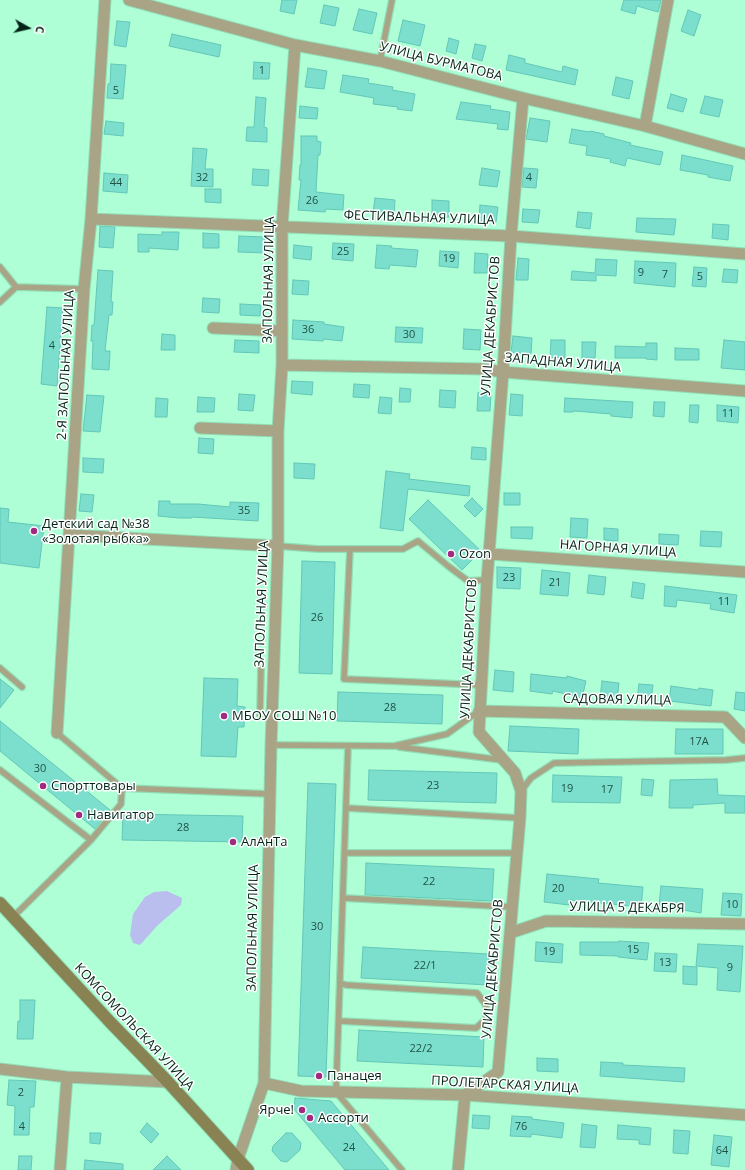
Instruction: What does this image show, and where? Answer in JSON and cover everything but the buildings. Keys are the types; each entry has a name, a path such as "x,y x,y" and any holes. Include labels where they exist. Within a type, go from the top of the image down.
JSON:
{"main road":[{"name":"КОМСОМОЛЬСКАЯ УЛИЦА","path":"0,903 110,1022 168,1082 237,1165 248,1170"}],"street":[{"name":"2-Я ЗАПОЛЬНАЯ УЛИЦА","path":"57,733 84,288 91,219 105,0"},
{"name":"УЛИЦА БУРМАТОВА","path":"129,0 295,45 380,61 523,98 645,126 745,154"},
{"path":"645,126 668,0"},
{"name":"ЗАПОЛЬНАЯ УЛИЦА","path":"237,1165 264,1082 271,745 278,546 278,431 282,365 282,227 295,45"},
{"name":"УЛИЦА ДЕКАБРИСТОВ","path":"465,1096 498,1072 520,818 521,791 515,773 479,732 487,580 503,372 511,236 523,98"},
{"name":"ФЕСТИВАЛЬНАЯ УЛИЦА","path":"91,219 511,236 745,254"},
{"path":"213,328 281,331"},
{"name":"ЗАПАДНАЯ УЛИЦА","path":"282,365 483,369 503,372 745,391"},
{"path":"200,428 278,431"},
{"path":"70,535 278,546"},
{"name":"НАГОРНАЯ УЛИЦА","path":"490,554 745,572"},
{"name":"САДОВАЯ УЛИЦА","path":"480,711 724,717 745,738"},
{"name":"УЛИЦА 5 ДЕКАБРЯ","path":"510,933 546,920 745,924"},
{"path":"0,1069 67,1076 168,1082"},
{"path":"60,1170 67,1076"},
{"name":"ПРОЛЕТАРСКАЯ УЛИЦА","path":"264,1082 301,1091 465,1096 745,1115"},
{"path":"458,1170 465,1096"}],"lane":[{"path":"380,61 392,0"},
{"path":"0,268 16,288"},
{"path":"0,302 16,288 84,288"},
{"path":"278,546 318,549 403,550 418,541 468,581 487,580"},
{"path":"350,549 344,679 481,685"},
{"path":"0,668 22,687"},
{"path":"261,668 260,715 272,716"},
{"path":"394,746 447,734 480,711"},
{"path":"57,733 122,788 270,794"},
{"path":"271,745 394,746 504,760"},
{"path":"348,746 336,1092 402,1170"},
{"path":"521,791 530,778 554,763 726,760 745,758"},
{"path":"0,770 91,840"},
{"path":"13,917 91,840 121,804 122,788"},
{"path":"346,808 520,818"},
{"path":"345,853 517,854"},
{"path":"343,898 513,907"},
{"path":"339,1021 476,1028 486,1019 486,1005 476,993 346,985 340,983"}],"water":[{"path":"167,891 182,898 181,905 158,925 140,945 133,943 130,935 133,914 145,897 154,892"}],"place":[{"name":"Детский сад №38 «Золотая рыбка»","path":"34,531"},
{"name":"Ozon","path":"451,554"},
{"name":"МБОУ СОШ №10","path":"224,716"},
{"name":"Спорттовары","path":"43,786"},
{"name":"Навигатор","path":"79,815"},
{"name":"АлАнТа","path":"233,842"},
{"name":"Панацея","path":"319,1076"},
{"name":"Ярче!","path":"302,1110"},
{"name":"Ассорти","path":"310,1118"}]}
